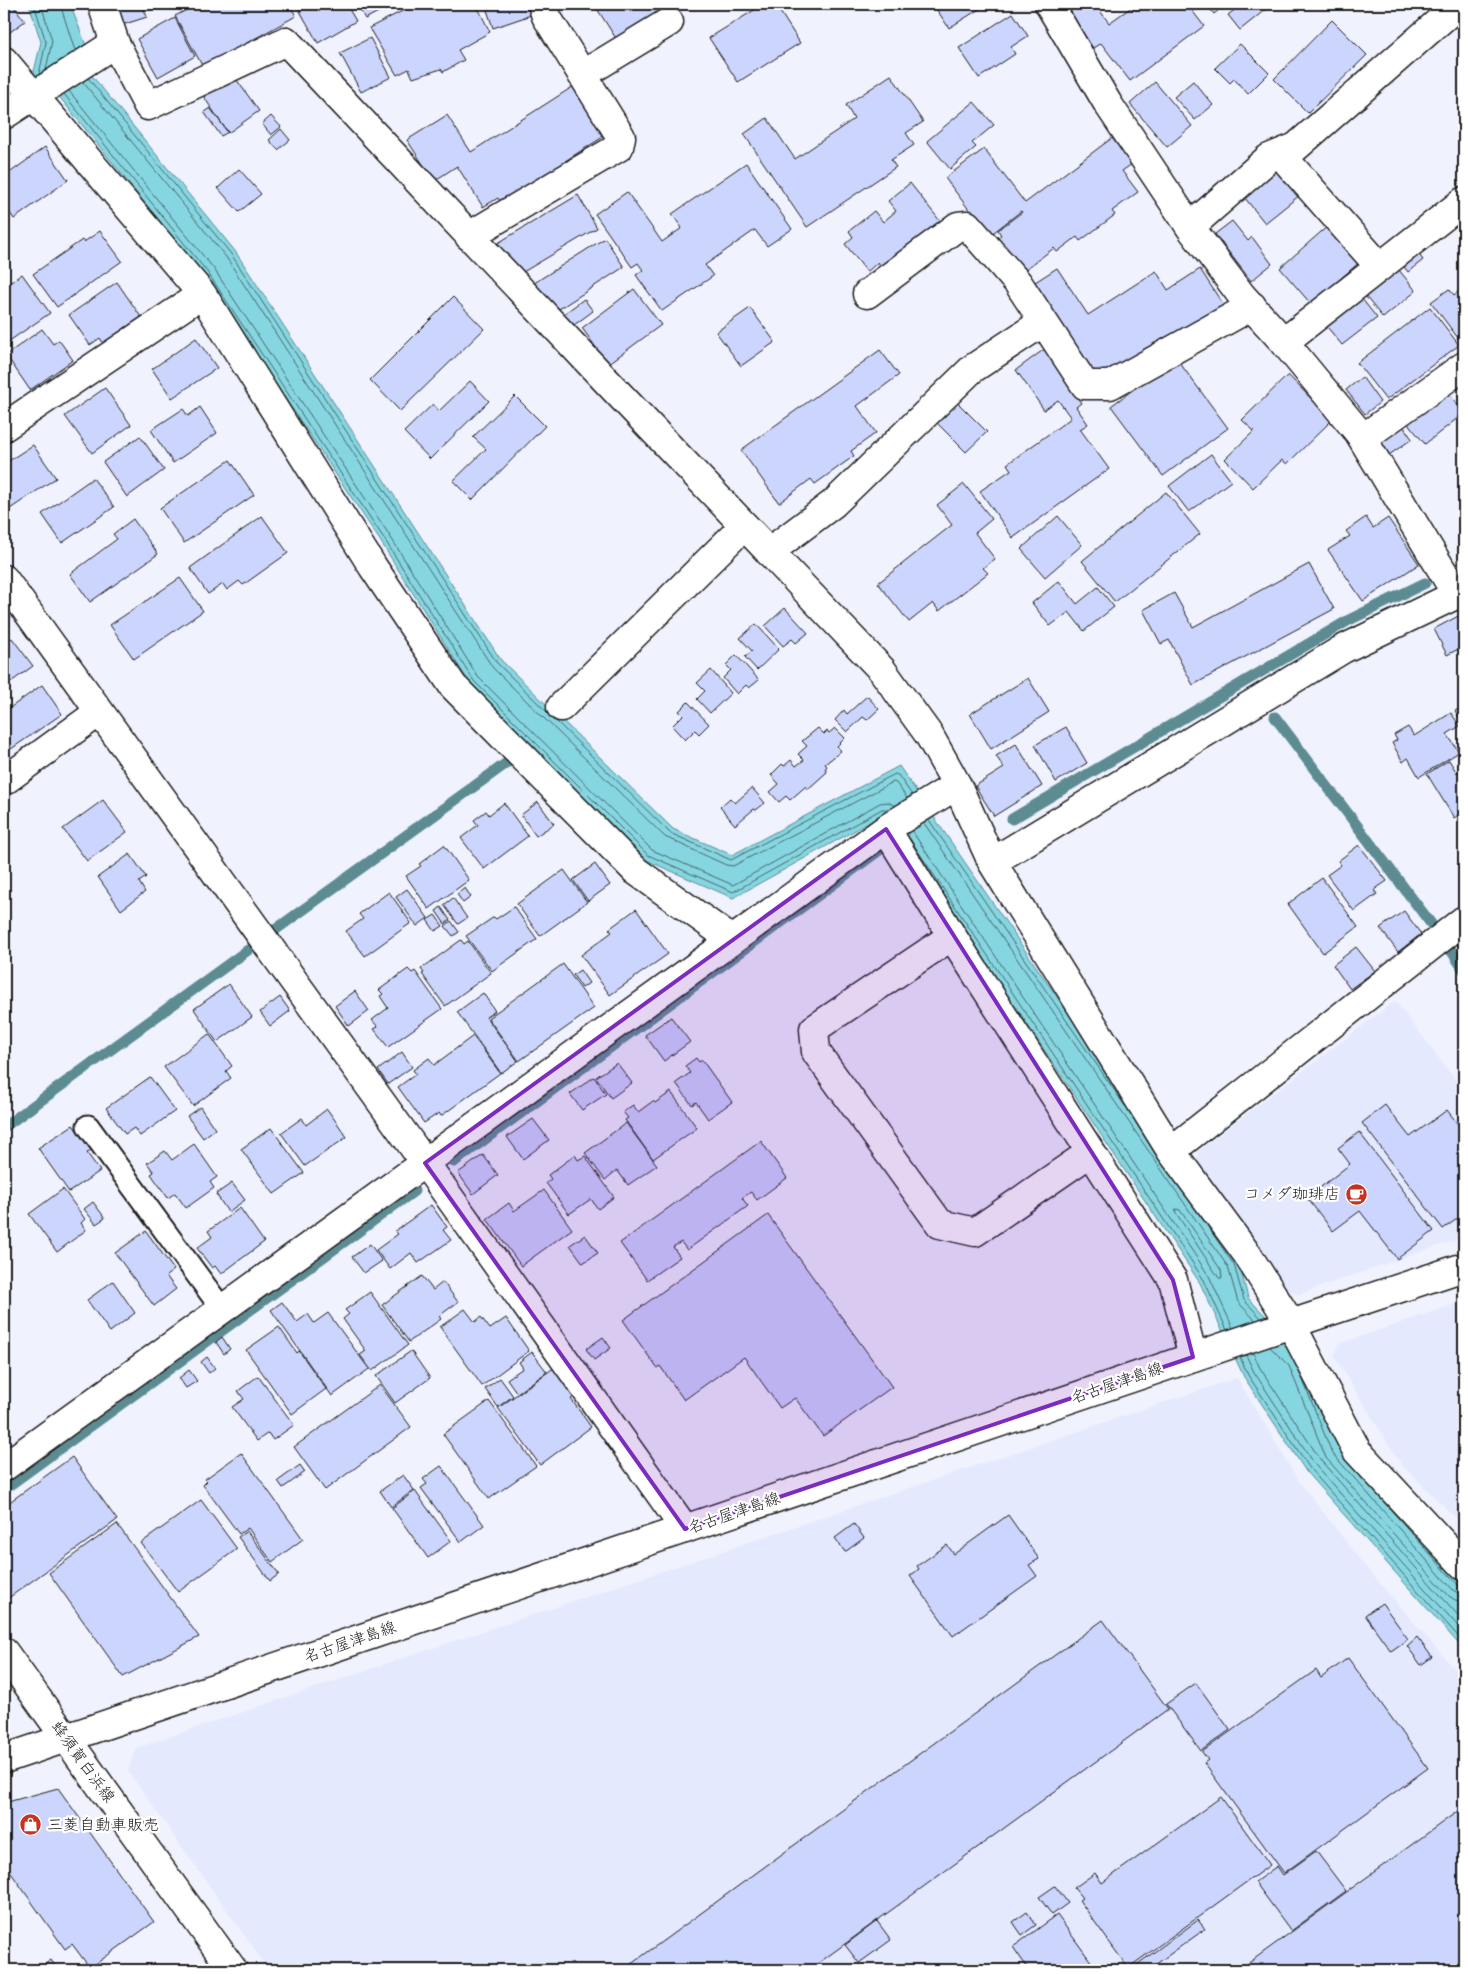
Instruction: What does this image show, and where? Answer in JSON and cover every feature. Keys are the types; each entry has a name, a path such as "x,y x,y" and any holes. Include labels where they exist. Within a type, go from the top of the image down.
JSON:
{"street":[{"path":"102,4 109,47 148,106 286,41 882,670 928,735 951,789 992,862 1172,1151 1246,1254 1291,1324 1357,1451 1464,1566"},
{"path":"469,236 619,147 621,137 546,16 542,4"},
{"path":"992,862 1343,649 1461,593 1363,438 1252,306 1190,227 1108,104 1049,4"},
{"path":"1190,227 1269,158 1296,147 1459,4"},
{"path":"582,75 669,22"},
{"path":"4,115 109,47"},
{"path":"4,61 36,93 202,294 373,567 453,686 636,871 732,940"},
{"path":"1284,152 1289,164 1380,267"},
{"path":"1284,342 1464,201"},
{"path":"867,294 958,226 967,225 1018,283 1085,386 1110,386 1252,306"},
{"path":"4,427 202,294"},
{"path":"769,552 834,503 972,369 1043,322"},
{"path":"1363,438 1464,366"},
{"path":"561,707 744,526"},
{"path":"4,579 425,1163 684,1530"},
{"path":"4,781 99,712"},
{"path":"4,1467 732,940 889,828 951,789"},
{"path":"889,828 952,936 1173,1280 1201,1355"},
{"path":"1172,1151 1464,920"},
{"path":"952,936 814,1030 816,1052 940,1224 975,1232 1091,1152"},
{"name":"名古屋津島線","path":"4,1759 1464,1267"},
{"name":"蜂須賀白浜線","path":"4,1652 232,1970"}],"lane":[{"path":"88,1126 222,1309"}],"highlighted area":[{"path":"886,829 1173,1280 1193,1357 685,1529 425,1163"}],"shaded area":[{"path":"1395,1001 1464,1091 1464,1237 1299,1294 1283,1290 1195,1164 1199,1150"},
{"path":"1464,1301 1464,1526 1401,1464 1334,1356 1339,1344"},
{"path":"1237,1378 1298,1480 1364,1565 1464,1680 1464,1970 269,1970 128,1771 136,1748"}],"water":[{"path":"29,4 70,4 85,43 89,72 235,251 501,660 673,829 732,855 899,766 1239,1263 1248,1298 1305,1356 1341,1446 1464,1585 1464,1650 1307,1473 1244,1377 1200,1283 886,813 733,898 646,860 470,684 379,539 204,276 57,94 33,76 41,42"}],"building":[{"path":"4,4 12,4 25,21 6,35 4,33"},
{"path":"115,4 142,4 147,17 122,25"},
{"path":"198,4 289,4 296,16 203,67 175,16"},
{"path":"296,4 346,4 356,21 318,43"},
{"path":"357,4 393,4 365,19"},
{"path":"416,4 476,4 490,32 458,50 464,60 443,72 441,69 413,78 409,69 397,75 369,28"},
{"path":"485,4 527,4 531,15 493,28"},
{"path":"594,4 664,4 667,8 617,40"},
{"path":"764,4 775,4 800,43 738,82 709,38"},
{"path":"933,4 983,4 984,6 949,28"},
{"path":"1077,4 1095,4 1109,23 1136,4 1187,4 1204,26 1130,81 1101,43 1093,48 1067,10"},
{"path":"1206,4 1226,4 1214,14"},
{"path":"1242,4 1260,4 1265,10 1240,30 1228,15"},
{"path":"1013,13 1028,36 1011,47 1015,54 979,78 959,48"},
{"path":"175,18 195,56 158,77 137,39"},
{"path":"1332,20 1367,55 1308,113 1274,79"},
{"path":"370,38 391,77 361,92 340,53"},
{"path":"1240,44 1269,73 1248,94 1234,79 1230,83 1215,68"},
{"path":"891,75 923,122 906,133 914,145 891,160 896,167 807,227 744,134 767,118 795,159 854,119 846,105"},
{"path":"234,76 259,111 228,133 204,97"},
{"path":"1193,81 1213,105 1195,120 1174,97"},
{"path":"1155,82 1192,126 1167,147 1130,104"},
{"path":"577,84 605,127 599,131 603,137 565,161 569,167 502,204 498,198 483,207 457,166 434,181 407,140 447,115 471,152"},
{"path":"974,102 994,125 972,143 976,147 950,169 927,141"},
{"path":"210,108 228,132 221,136 204,112"},
{"path":"271,116 281,127 271,135 262,124"},
{"path":"281,129 290,140 278,150 269,140"},
{"path":"1112,138 1132,164 1122,171 1138,192 1112,211 1115,215 1080,241 1077,237 1057,252 1054,248 1019,274 994,240 1001,235 998,230 1022,212 989,236 945,178 984,149 1025,203"},
{"path":"45,147 68,180 14,219 4,204 4,177"},
{"path":"746,163 792,229 767,246 755,230 705,265 713,276 662,311 636,275 643,270 638,263 632,267 595,214 627,192 662,242 682,228 672,214"},
{"path":"239,169 261,194 239,212 218,188"},
{"path":"1280,169 1300,195 1265,223 1244,197"},
{"path":"910,183 940,221 882,267 878,262 867,272 845,244 853,237 849,231 874,211 883,222 896,211 888,201"},
{"path":"578,195 597,228 518,275 498,243"},
{"path":"1232,221 1248,241 1252,237 1272,264 1251,281 1215,234"},
{"path":"1330,224 1361,261 1311,304 1280,268"},
{"path":"100,231 122,261 57,307 33,274 82,240 84,242"},
{"path":"605,238 624,267 556,311 531,285"},
{"path":"1414,248 1423,260 1408,272 1399,260"},
{"path":"1394,264 1416,291 1383,318 1361,291"},
{"path":"1057,268 1088,315 1156,271 1168,290 1200,269 1224,306 1104,377 1086,373 1029,286"},
{"path":"22,274 50,313 5,344 4,287"},
{"path":"117,282 141,317 103,343 100,338 90,345 69,315"},
{"path":"1464,287 1464,346 1431,302 1449,289 1454,295"},
{"path":"634,289 661,325 608,364 582,328"},
{"path":"1358,294 1377,318 1342,345 1323,322"},
{"path":"453,297 484,329 400,411 370,380"},
{"path":"584,299 593,311 570,328 561,316"},
{"path":"1430,307 1459,345 1386,400 1357,363"},
{"path":"750,308 775,342 741,366 716,332"},
{"path":"42,329 53,344 59,340 73,360 30,390 6,355"},
{"path":"196,338 217,368 172,398 152,369"},
{"path":"1050,345 1081,388 1074,393 1081,403 1076,407 1088,424 1080,429 1109,469 1013,538 980,491 1011,470 1007,464 1071,418 1058,400 1044,410 1016,370"},
{"path":"880,350 899,375 857,406 876,433 851,451 854,456 815,484 811,479 779,503 741,450"},
{"path":"1176,358 1228,428 1163,476 1111,406"},
{"path":"1288,375 1332,420 1287,464 1282,460 1253,488 1225,459 1254,431 1242,420"},
{"path":"1362,377 1380,402 1365,414 1346,390"},
{"path":"470,381 489,401 430,459 404,432 433,404 439,411"},
{"path":"105,388 131,425 92,453 65,416"},
{"path":"1445,389 1464,413 1425,444 1406,421"},
{"path":"515,396 545,426 472,500 453,481 486,449 473,437"},
{"path":"955,400 987,432 966,452 934,420"},
{"path":"200,407 217,433 173,463 151,430 183,409 188,416"},
{"path":"1401,423 1412,439 1389,455 1377,440"},
{"path":"140,436 164,470 127,497 103,462"},
{"path":"33,445 56,478 4,513 4,464"},
{"path":"1211,454 1231,481 1189,512 1169,486"},
{"path":"230,460 254,495 184,543 160,508"},
{"path":"93,478 114,507 62,543 42,514"},
{"path":"964,484 992,519 975,533 995,559 983,568 988,573 939,611 933,603 909,622 878,583 952,525 937,505"},
{"path":"1166,492 1200,534 1115,602 1082,561"},
{"path":"262,516 288,553 243,585 239,581 227,590 223,584 208,594 190,568"},
{"path":"1058,516 1082,545 1045,577 1021,549"},
{"path":"1366,517 1373,528 1388,518 1419,564 1363,601 1328,550 1350,536 1346,531"},
{"path":"133,519 158,554 90,602 70,574 117,539 113,534"},
{"path":"1309,564 1334,609 1193,685 1169,640 1161,644 1143,610 1174,593 1193,627"},
{"path":"180,578 203,611 134,659 110,625"},
{"path":"1059,581 1077,604 1098,587 1114,607 1084,631 1069,612 1050,626 1032,603"},
{"path":"785,608 808,633 796,643 792,639 783,646 765,626"},
{"path":"1464,613 1464,646 1447,655 1434,629"},
{"path":"756,624 779,649 757,670 745,657 752,651 740,638"},
{"path":"12,638 33,666 4,687 4,644"},
{"path":"736,655 759,680 749,688 746,685 737,694 723,678 731,670 726,665"},
{"path":"711,670 731,693 710,713 697,699 705,691 697,683"},
{"path":"1028,678 1049,712 991,749 970,714"},
{"path":"42,685 62,714 11,749 4,738 4,712"},
{"path":"867,696 879,709 867,720 863,717 847,732 835,720 844,710 847,714"},
{"path":"688,702 709,724 699,734 695,730 685,740 672,726 683,715 679,711"},
{"path":"1464,706 1464,725 1455,711"},
{"path":"1451,713 1460,726 1447,734 1459,752 1419,777 1408,758 1403,762 1392,743 1397,740 1394,735 1408,727 1414,736"},
{"path":"1066,727 1087,763 1056,782 1035,745"},
{"path":"818,728 824,734 827,731 829,733 835,728 845,738 837,746 841,751 825,764 827,772 808,789 806,786 790,800 786,796 779,802 770,792 779,784 771,775 782,764 784,766 791,760 796,766 804,760 798,754 807,746 802,741"},
{"path":"1016,744 1042,786 994,816 975,786 1004,768 996,756"},
{"path":"1449,760 1457,773 1464,769 1464,811 1454,818 1427,774"},
{"path":"752,788 765,803 756,810 754,809 735,825 720,807 730,798 735,803"},
{"path":"103,800 127,832 87,861 63,829"},
{"path":"538,802 554,824 536,836 521,815"},
{"path":"504,803 528,836 484,869 461,838 478,825 474,820 486,811 489,815"},
{"path":"444,845 469,880 429,909 406,876 421,866 419,864"},
{"path":"1359,845 1387,881 1374,890 1377,894 1354,911 1327,875 1341,865 1338,861"},
{"path":"130,854 146,877 139,882 145,892 121,910 98,877"},
{"path":"595,864 610,885 588,901 573,880"},
{"path":"564,870 587,902 540,936 517,904"},
{"path":"1322,878 1358,927 1323,953 1288,904"},
{"path":"465,888 471,897 463,903 457,894"},
{"path":"407,889 428,918 417,926 396,897"},
{"path":"389,892 411,923 365,956 346,931 363,919 359,914"},
{"path":"453,898 467,918 458,924 444,905"},
{"path":"441,907 450,920 445,924 436,911"},
{"path":"514,907 537,939 492,971 466,936 494,917 496,919"},
{"path":"636,909 668,954 610,995 581,955 612,932 609,929"},
{"path":"1404,911 1421,934 1398,952 1380,928"},
{"path":"435,915 443,926 435,931 427,920"},
{"path":"451,921 459,932 453,936 445,926"},
{"path":"461,940 464,944 468,941 491,973 445,1006 422,974 424,973 421,969"},
{"path":"1356,947 1375,971 1350,989 1333,965"},
{"path":"563,964 594,1008 519,1061 488,1018"},
{"path":"408,969 412,973 415,971 442,1009 388,1047 374,1029 378,1027 372,1020 388,1008 380,996 383,994 379,990"},
{"path":"580,970 589,983 582,988 573,975"},
{"path":"229,984 252,1017 217,1042 194,1009"},
{"path":"355,991 369,1011 349,1026 335,1006"},
{"path":"483,993 495,1011 486,1017 518,1061 501,1073 457,1012"},
{"path":"280,997 290,1011 270,1026 260,1012"},
{"path":"671,1017 690,1042 664,1061 645,1035"},
{"path":"209,1034 232,1066 226,1071 231,1078 193,1106 164,1067"},
{"path":"473,1036 500,1073 441,1116 439,1113 424,1123 398,1087 416,1074 413,1070 429,1058 434,1065"},
{"path":"402,1052 412,1067 388,1084 378,1070"},
{"path":"696,1058 699,1062 702,1060 732,1102 708,1119 696,1102 692,1105 676,1083 690,1073 685,1066"},
{"path":"617,1063 632,1083 611,1098 596,1077"},
{"path":"150,1077 175,1111 140,1136 134,1128 125,1134 106,1108"},
{"path":"594,1077 606,1094 582,1110 570,1094"},
{"path":"671,1092 697,1128 653,1159 625,1120 628,1118 623,1112 633,1105 638,1112 653,1101 655,1103"},
{"path":"1385,1105 1410,1137 1447,1110 1464,1132 1464,1214 1443,1229 1362,1123"},
{"path":"200,1107 215,1129 203,1138 187,1116"},
{"path":"327,1109 347,1137 305,1166 281,1133 302,1118 306,1125"},
{"path":"533,1119 549,1140 523,1159 507,1137"},
{"path":"626,1123 657,1165 628,1185 617,1170 605,1180 585,1153"},
{"path":"73,1125 91,1150 87,1153 100,1171 69,1192 38,1148"},
{"path":"271,1128 304,1173 274,1194 241,1149"},
{"path":"1359,1132 1434,1231 1397,1259 1360,1211 1333,1231 1307,1198 1350,1164 1338,1148"},
{"path":"761,1141 787,1178 757,1200 751,1192 742,1198 748,1206 687,1250 681,1242 673,1247 680,1257 647,1280 620,1243"},
{"path":"194,1144 217,1177 210,1182 214,1188 186,1208 175,1193 168,1198 151,1174 154,1172 147,1163 165,1151 172,1160"},
{"path":"483,1155 498,1175 473,1194 458,1173"},
{"path":"575,1155 578,1160 585,1156 614,1197 598,1209 591,1199 569,1214 546,1183 551,1179 548,1175"},
{"path":"232,1183 245,1200 228,1212 216,1194"},
{"path":"63,1189 85,1219 81,1223 86,1230 57,1252 29,1214"},
{"path":"544,1190 572,1229 521,1266 487,1219 509,1203 514,1211"},
{"path":"93,1202 105,1218 96,1224 84,1209"},
{"path":"431,1205 447,1227 443,1230 451,1240 418,1263 411,1253 390,1269 376,1250 398,1234 395,1231"},
{"path":"240,1208 264,1242 221,1274 215,1266 212,1268 197,1248 212,1237 208,1231"},
{"path":"768,1215 892,1387 823,1436 795,1398 780,1408 744,1357 684,1400 660,1366 657,1368 623,1320"},
{"path":"146,1231 174,1270 166,1276 176,1289 154,1306 115,1253"},
{"path":"585,1235 598,1253 583,1263 570,1245"},
{"path":"370,1244 382,1261 364,1273 352,1257"},
{"path":"422,1276 433,1290 443,1282 458,1302 439,1316 441,1319 409,1342 382,1305"},
{"path":"113,1281 135,1313 110,1332 87,1300"},
{"path":"370,1292 408,1345 372,1371 360,1355 366,1351 343,1319 349,1314 345,1310"},
{"path":"282,1302 297,1322 308,1314 314,1323 328,1313 369,1369 332,1396 271,1310"},
{"path":"465,1309 475,1322 481,1317 490,1329 506,1318 529,1351 482,1386 440,1327"},
{"path":"279,1327 326,1389 292,1414 246,1350"},
{"path":"222,1337 230,1349 224,1354 216,1342"},
{"path":"603,1337 611,1348 594,1360 586,1349"},
{"path":"411,1351 430,1378 395,1403 376,1376"},
{"path":"532,1352 547,1372 517,1393 507,1379 523,1368 519,1362"},
{"path":"207,1357 215,1368 209,1373 201,1362"},
{"path":"555,1367 575,1396 571,1399 591,1427 540,1465 498,1408"},
{"path":"189,1370 197,1381 186,1388 179,1378"},
{"path":"258,1376 294,1425 273,1440 268,1433 257,1441 232,1407 244,1399 238,1391"},
{"path":"500,1378 513,1396 498,1407 485,1389"},
{"path":"380,1385 411,1427 325,1490 294,1447"},
{"path":"489,1401 536,1466 489,1499 443,1434"},
{"path":"241,1453 303,1539 272,1562 248,1528 239,1534 203,1485 207,1481 205,1479"},
{"path":"72,1457 117,1520 7,1599 4,1595 4,1506"},
{"path":"300,1465 305,1472 283,1488 278,1481"},
{"path":"441,1466 484,1525 461,1542 421,1488 427,1484 423,1479"},
{"path":"403,1475 414,1490 391,1507 380,1491"},
{"path":"415,1491 451,1541 428,1558 392,1508"},
{"path":"201,1500 237,1549 178,1592 141,1543"},
{"path":"1008,1515 1039,1559 1029,1565 1037,1576 953,1636 910,1576 919,1569 917,1566 947,1545 954,1554"},
{"path":"117,1524 199,1637 123,1677 49,1573"},
{"path":"854,1524 864,1538 845,1552 835,1538"},
{"path":"247,1531 279,1574 270,1581 238,1537"},
{"path":"1382,1603 1408,1639 1391,1651 1365,1615"},
{"path":"1103,1620 1168,1709 809,1970 623,1970"},
{"path":"1417,1637 1432,1657 1421,1665 1407,1646"},
{"path":"1348,1658 1428,1768 1284,1873 1204,1763 1208,1760 1202,1752 1316,1670 1321,1678"},
{"path":"1196,1683 1230,1730 1201,1751 1166,1704"},
{"path":"58,1788 154,1922 90,1968 72,1944 65,1949 4,1863 4,1803"},
{"path":"1221,1797 1270,1865 1128,1968 1079,1900 1082,1898 1074,1888 1095,1873 1102,1883"},
{"path":"1458,1811 1464,1820 1464,1970 1239,1970"},
{"path":"1316,1851 1346,1891 1291,1931 1255,1882 1277,1866 1283,1875"},
{"path":"1055,1886 1068,1903 1052,1915 1039,1897"},
{"path":"1027,1912 1036,1925 1022,1935 1013,1922"},
{"path":"1057,1915 1097,1970 1029,1970 1013,1947"},
{"path":"1198,1920 1205,1929 1148,1970 1138,1970 1135,1966"},
{"path":"877,1921 891,1940 859,1963 845,1945"},
{"path":"51,1960 58,1970 37,1970"}],"waterway":[{"path":"1012,819 1349,620 1425,583"},
{"path":"1275,717 1432,925"},
{"path":"275,930 508,762"},
{"path":"454,1162 881,849"},
{"path":"4,1127 248,950"},
{"path":"1451,950 1464,970"},
{"path":"4,1489 414,1191"}],"place":[{"name":"コメダ珈琲店","path":"1356,1194"},
{"name":"三菱自動車販売","path":"31,1825"}]}
